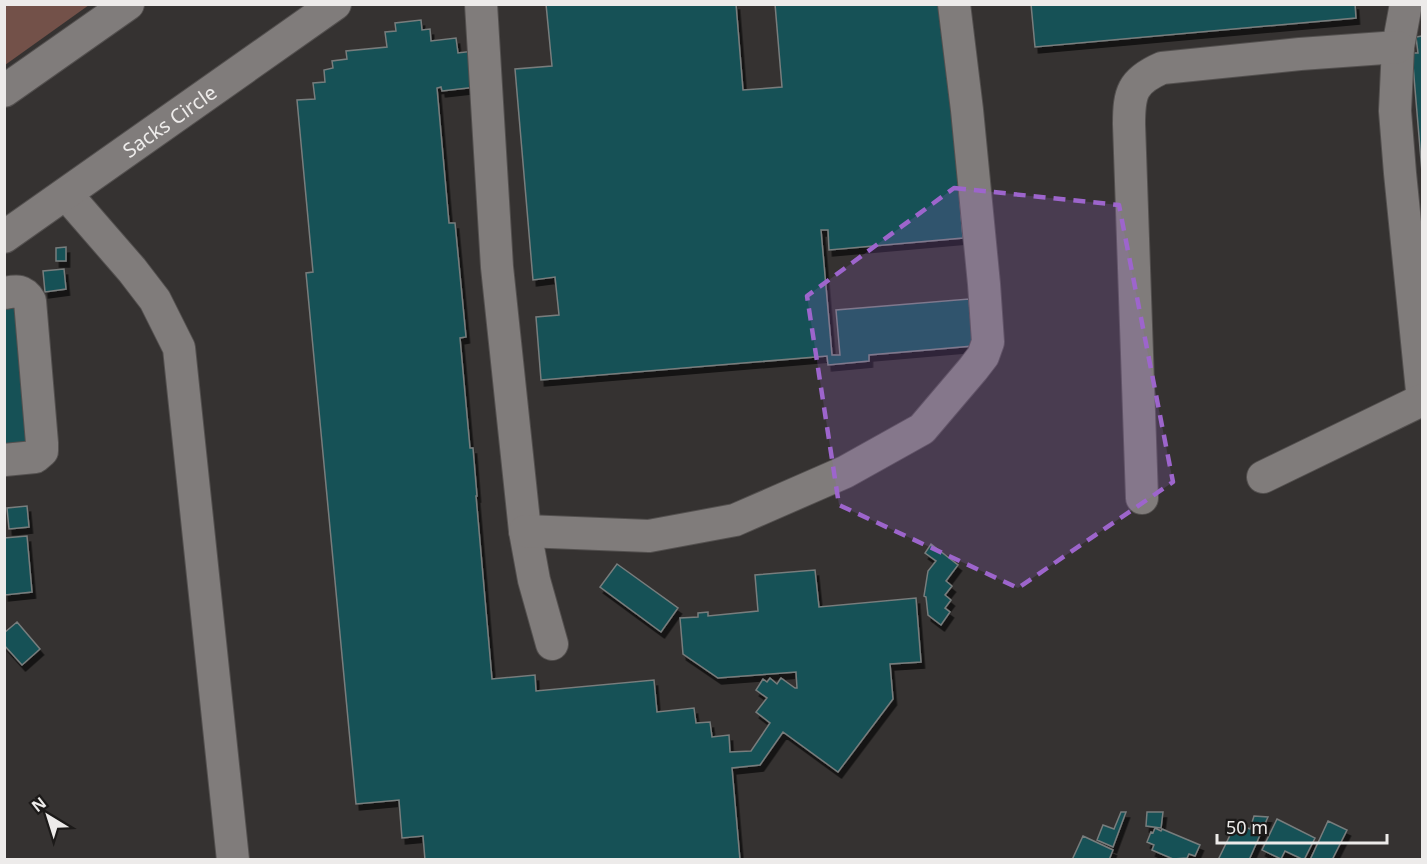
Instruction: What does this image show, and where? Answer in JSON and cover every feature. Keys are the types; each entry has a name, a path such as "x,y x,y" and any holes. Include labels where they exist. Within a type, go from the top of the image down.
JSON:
{"street":[{"path":"4,92 128,4"},
{"name":"Sacks Circle","path":"4,237 335,4"},
{"path":"481,4 497,267 525,531 534,580 552,644"},
{"path":"525,531 648,536 735,520 845,472 922,429 973,369 983,356 988,342 968,122 954,4"},
{"path":"1142,498 1129,107 1132,92 1146,75 1162,68 1300,54 1408,23 1395,111 1422,390"},
{"path":"66,194 156,300 179,348 233,860"},
{"path":"4,293 23,292 30,301 42,451 35,458 4,460"},
{"path":"1263,477 1422,400"}],"highlighted area":[{"path":"954,188 1119,205 1173,482 1018,588 839,505 807,296"}],"shaded area":[{"path":"5,4 89,4 89,5 5,65"}],"building":[{"path":"546,4 736,4 743,90 782,87 775,4 944,4 963,238 829,250 828,230 821,230 832,355 840,355 836,310 969,299 973,346 869,355 869,361 828,365 827,356 541,380 536,317 559,315 555,277 533,280 515,69 552,66"},
{"path":"1031,4 1355,4 1356,18 1035,47"},
{"path":"421,20 422,30 430,29 431,41 456,38 458,53 490,49 494,85 442,91 441,87 437,88 449,223 455,223 466,337 460,338 470,448 473,448 492,679 535,675 536,691 654,680 657,712 694,708 696,723 710,722 712,737 729,735 730,752 751,751 770,723 756,712 767,698 756,690 763,679 767,682 770,678 777,684 781,678 797,688 796,672 718,678 683,654 680,618 698,617 698,613 708,612 708,616 758,611 755,575 815,570 819,607 916,598 921,662 890,664 893,699 838,772 783,732 760,765 732,768 740,860 425,860 423,836 402,838 399,800 356,804 306,273 313,272 297,100 315,99 313,83 325,82 324,70 333,68 332,61 347,59 346,51 387,47 385,32 396,31 395,23"},
{"path":"1422,36 1422,172 1412,53 1418,53 1416,37"},
{"path":"66,247 66,261 56,261 56,248"},
{"path":"64,269 66,289 45,292 43,271"},
{"path":"20,300 33,448 4,451 4,302"},
{"path":"27,506 29,527 9,529 7,508"},
{"path":"27,536 32,592 5,595 4,538"},
{"path":"931,544 958,565 946,581 952,586 945,595 951,600 945,608 950,612 941,625 928,615 924,596 928,571 936,561 925,553"},
{"path":"617,564 678,608 661,632 600,587"},
{"path":"17,622 40,649 22,665 4,645 4,633"},
{"path":"1121,812 1126,812 1113,847 1097,840 1103,825 1114,829"},
{"path":"1147,812 1163,812 1161,828 1146,826"},
{"path":"1254,816 1268,817 1249,860 1218,860 1236,823 1250,829"},
{"path":"1277,819 1315,838 1304,860 1285,851 1281,859 1262,850"},
{"path":"1328,821 1347,830 1332,860 1310,860"},
{"path":"1155,828 1200,845 1195,856 1189,854 1187,858 1173,859 1152,850 1154,845 1147,842"},
{"path":"1083,836 1113,850 1109,860 1072,860"}]}
